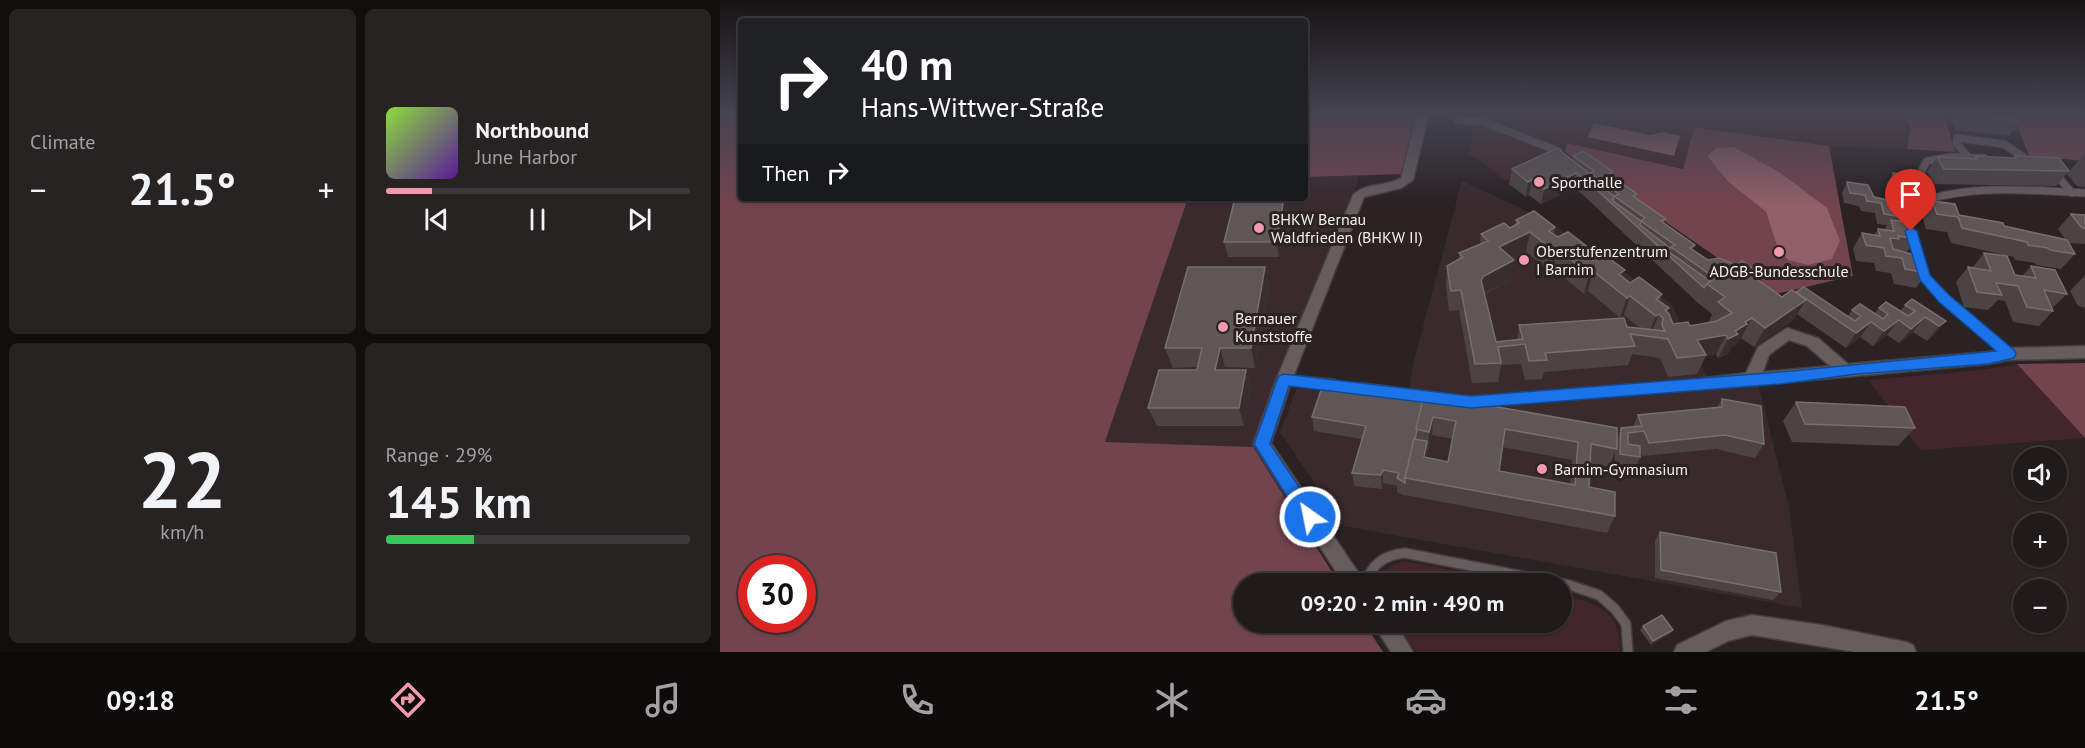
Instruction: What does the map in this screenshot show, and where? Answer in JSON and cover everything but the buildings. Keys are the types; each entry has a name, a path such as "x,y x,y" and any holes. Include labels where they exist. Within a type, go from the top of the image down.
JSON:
{"street":[{"path":"1349,573 1262,444 1284,380 1359,195 1371,189 1397,185 1407,180 1416,143"},
{"path":"1752,379 1763,351 1787,334 1805,337 1818,344 1844,370"},
{"path":"1710,383 1988,358 2009,354 2085,352"},
{"path":"1684,652 1726,631 1752,626 1822,635 1906,652"},
{"path":"1390,633 1402,652"}],"lane":[{"path":"1539,143 1558,151"},
{"path":"1956,143 1966,156"},
{"path":"2000,143 2029,161"},
{"path":"1928,198 1922,179 1923,165 1928,160 1966,156 1987,158"},
{"path":"2008,159 2040,162"},
{"path":"2048,168 2072,193"},
{"path":"2009,354 1944,298 1924,277 1905,214 1906,207 1916,201 1950,194 2085,193"},
{"path":"1284,380 1344,386"},
{"path":"1355,387 1471,402 1710,383"},
{"path":"1370,573 1373,566 1382,559 1392,554 1406,553 1508,573"},
{"path":"1572,586 1599,595 1615,609 1626,624 1628,652"}],"shaded area":[{"path":"720,143 738,143 738,201 1187,201 1105,442 1253,447 1333,573 1233,573 1233,633 1371,633 1383,652 720,652"},
{"path":"1308,143 1411,143 1404,174 1308,177"},
{"path":"1471,143 1567,143 1565,152 1505,181 1477,158 1468,156"},
{"path":"1567,143 1683,169 1690,143 1811,143 1829,146 1853,276 1771,295 1565,152","holes":["1734,147 1778,171 1802,190 1776,244 1766,212 1728,182 1707,156"]},
{"path":"1569,143 1690,143 1683,169"},
{"path":"1617,143 1678,143 1674,156"},
{"path":"1811,143 1908,143 1907,149"},
{"path":"1908,143 1953,143 1955,152 1907,149"},
{"path":"2024,143 2085,143 2085,161 2029,156"},
{"path":"1734,147 1778,171 1827,208 1840,241 1832,259 1808,265 1788,260 1776,244 1766,212 1728,182 1707,156 1717,148"},
{"path":"1359,175 1354,194 1354,206 1274,406 1253,447 1104,442 1187,201 1308,201 1308,177"},
{"name":"Barnim-Gymnasium","path":"1462,181 1542,218 1671,303 1710,383 1756,376 1789,507 1802,608 1343,526 1280,432 1300,380 1409,393 1413,364"},
{"path":"2085,363 2085,438 2017,364"},
{"path":"2017,364 2085,438 1920,450 1869,380 1981,370"},
{"path":"1404,561 1469,573 1383,573"},
{"path":"1572,597 1596,606 1611,617 1619,637 1620,652 1416,652 1402,633 1572,633"}],"place":[{"name":"Sporthalle","path":"1539,182"},
{"name":"BHKW Bernau Waldfrieden (BHKW II)","path":"1259,228"},
{"name":"ADGB-Bundesschule","path":"1779,252"},
{"name":"Oberstufenzentrum I Barnim","path":"1524,260"},
{"name":"Bernauer Kunststoffe","path":"1223,327"},
{"name":"Barnim-Gymnasium","path":"1542,469"}],"route":[{"path":"1310,517 1262,444 1284,380 1300,380 1471,402 1781,378 2009,354 1944,298 1924,277 1911,231"}]}
